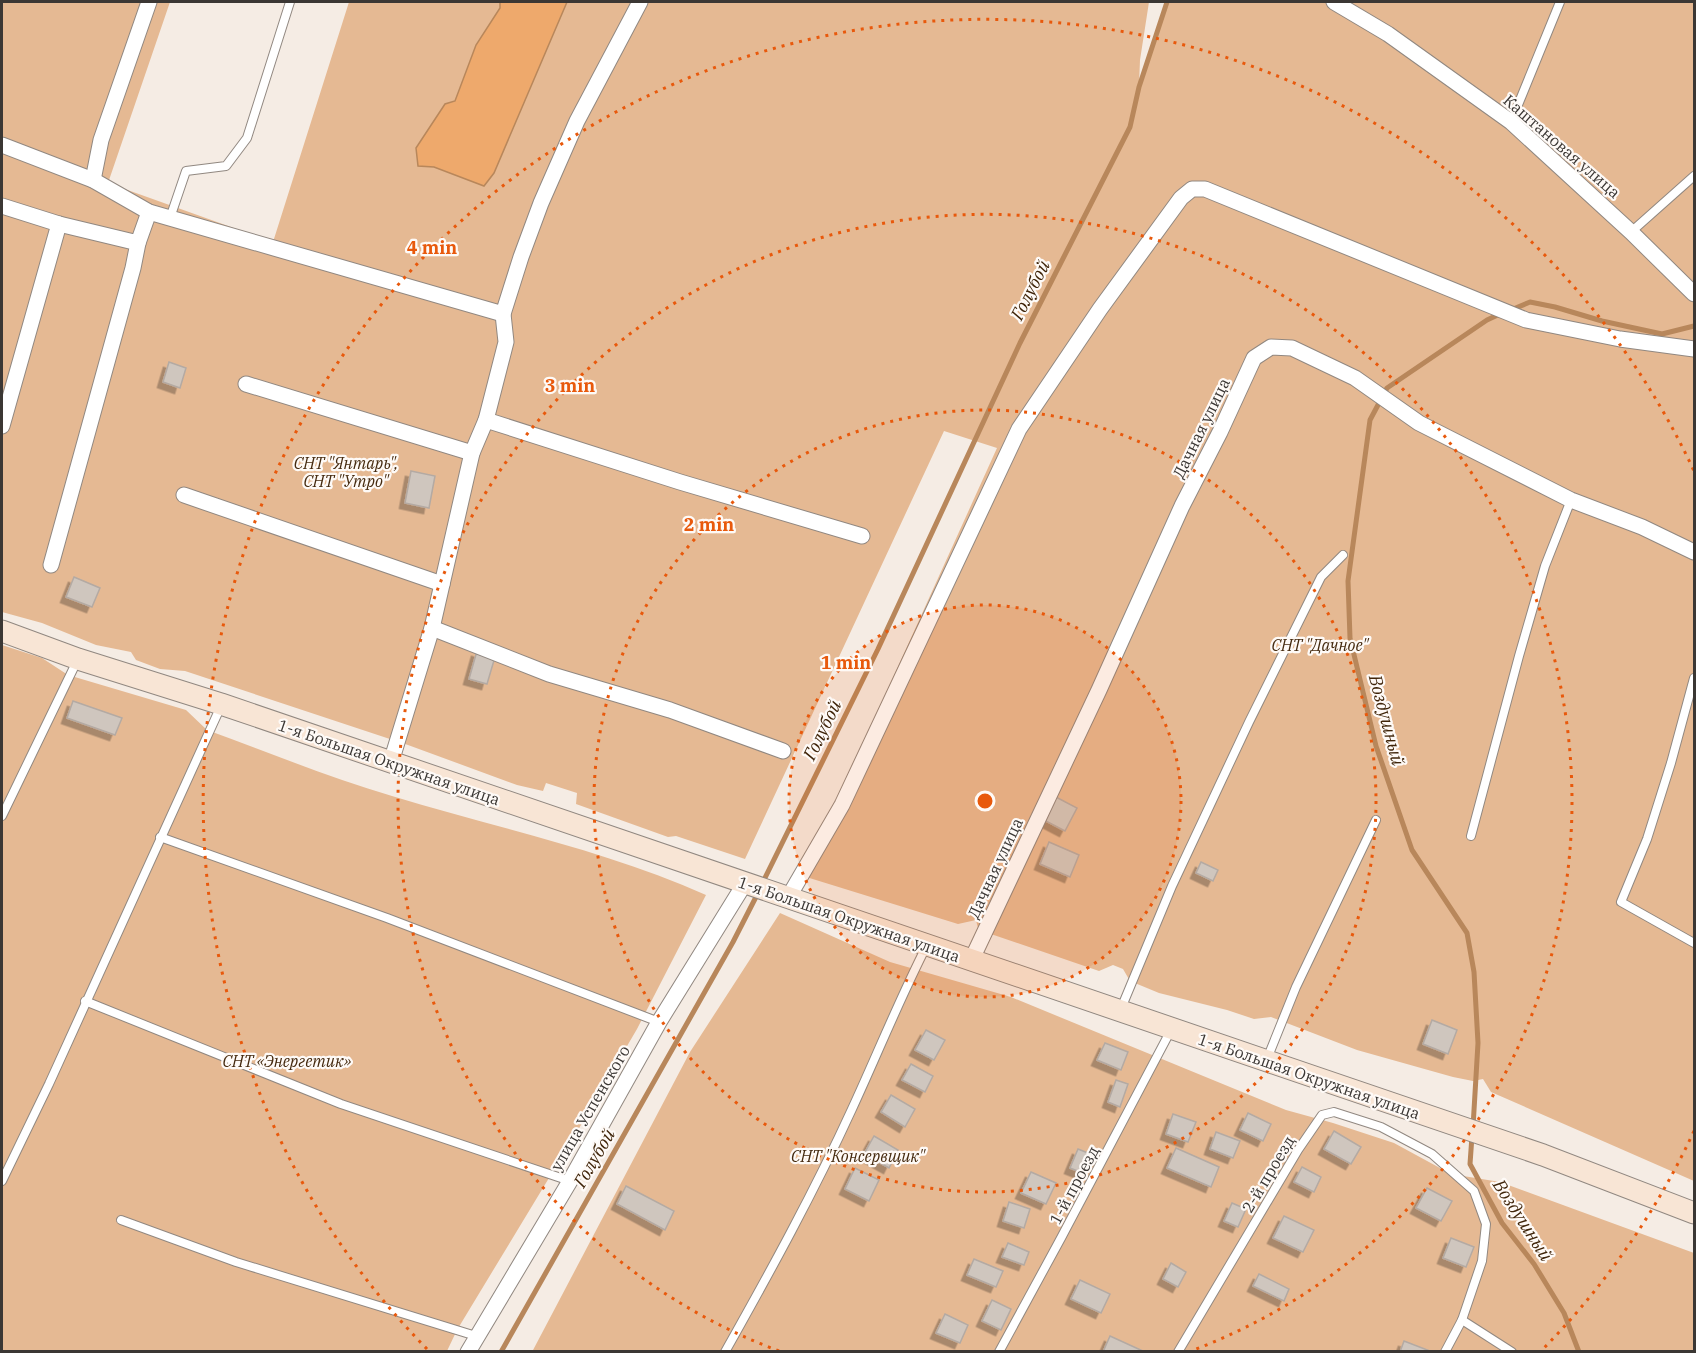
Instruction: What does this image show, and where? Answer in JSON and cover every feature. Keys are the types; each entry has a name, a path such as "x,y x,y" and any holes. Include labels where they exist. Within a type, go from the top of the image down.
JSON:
{"street":[{"path":"93,180 101,140 149,2"},
{"path":"391,762 432,628 472,453 486,420 506,342 503,314 521,257 545,193 578,121 640,2"},
{"name":"Каштановая улица","path":"1334,2 1388,34 1511,122 1695,294"},
{"path":"2,145 93,180 149,212 503,314"},
{"path":"782,895 842,805 1019,429 1100,309 1181,198 1192,189 1205,189 1526,320 1620,339 1695,349"},
{"path":"2,206 59,224 138,243"},
{"path":"51,565 138,243 149,212"},
{"path":"2,426 59,224"},
{"name":"Дачная улица","path":"971,961 1098,690 1141,592 1254,358 1271,347 1292,348 1355,378 1419,423 1571,500 1642,527 1695,552"},
{"path":"246,384 472,453"},
{"path":"486,420 680,482 861,536"},
{"path":"184,495 442,584"},
{"path":"432,628 549,674 670,710 783,751"},
{"name":"1-я Большая Окружная улица","path":"2,631 78,659 221,704 1544,1155 1695,1213"},
{"name":"улица Успенского","path":"468,1352 570,1181 659,1022 745,883"}],"lane":[{"path":"170,218 186,171 226,166 247,138 290,2"},
{"path":"1511,122 1560,2"},
{"path":"1631,232 1695,176"},
{"path":"1471,836 1528,622 1545,566 1571,500"},
{"path":"1120,1012 1172,886 1249,722 1321,577 1343,555"},
{"path":"2,816 78,659"},
{"path":"1695,678 1647,839 1621,902 1695,943"},
{"path":"2,1181 49,1084 221,704"},
{"path":"1266,1061 1296,987 1376,820"},
{"path":"160,837 387,918 659,1022"},
{"path":"725,1352 805,1203 851,1110 894,1010 927,946"},
{"path":"85,1001 341,1104 570,1181"},
{"name":"1-й проезд","path":"999,1352 1172,1030"},
{"name":"2-й проезд","path":"1179,1352 1298,1150 1322,1115 1334,1112 1381,1126 1432,1154 1474,1191 1486,1224 1482,1261 1462,1320 1445,1352"},
{"path":"121,1220 236,1262 476,1336"},
{"path":"1462,1320 1512,1352"}],"green space":[{"path":"2,2 170,2 108,183 273,242 349,2 1149,2 1140,60 1139,85 1167,2 1694,2 1694,1181 1491,1092 1483,1079 1473,1081 1453,1077 1357,1050 1271,1017 1254,1019 1159,993 1130,981 1123,969 1113,965 1099,971 985,932 978,928 976,920 958,924 803,876 857,764 872,724 997,448 944,431 745,859 676,836 668,837 576,804 577,793 546,783 543,791 517,785 408,745 185,671 160,669 136,660 131,652 96,645 42,623 2,612"},
{"name":"СНТ «Энергетик»","path":"2,645 42,658 68,675 186,710 207,730 322,773 432,808 590,852 706,895 637,1029 457,1330 447,1351 2,1351"},
{"name":"СНТ \"Консервщик\"","path":"780,913 890,962 1011,997 1286,1110 1394,1143 1451,1174 1500,1182 1694,1253 1694,1351 532,1352 690,1052"}],"shaded area":[{"path":"500,2 567,2 494,173 484,186 434,167 418,166 416,148 445,104 455,101 476,45 500,8"}],"building":[{"path":"169,362 186,368 180,388 163,382"},
{"path":"411,471 435,476 429,508 405,503"},
{"path":"74,577 100,588 92,607 66,597"},
{"path":"477,651 495,657 487,684 469,679"},
{"path":"73,701 122,718 115,735 67,718"},
{"path":"1054,796 1077,808 1065,831 1042,819"},
{"path":"1049,842 1079,855 1070,877 1040,864"},
{"path":"1201,862 1218,870 1213,881 1196,873"},
{"path":"1432,1020 1457,1030 1448,1054 1423,1044"},
{"path":"926,1030 945,1040 934,1060 915,1050"},
{"path":"1105,1043 1128,1052 1121,1070 1097,1060"},
{"path":"911,1064 933,1076 925,1092 902,1080"},
{"path":"1116,1080 1128,1084 1120,1107 1108,1102"},
{"path":"891,1095 915,1109 905,1127 881,1112"},
{"path":"1248,1113 1271,1124 1263,1141 1240,1130"},
{"path":"1173,1114 1196,1122 1188,1142 1166,1134"},
{"path":"1334,1131 1361,1147 1351,1164 1324,1149"},
{"path":"1216,1132 1240,1141 1233,1158 1210,1149"},
{"path":"874,1136 898,1150 889,1168 864,1154"},
{"path":"1176,1148 1219,1167 1211,1187 1167,1168"},
{"path":"1078,1149 1093,1155 1085,1174 1070,1168"},
{"path":"1302,1167 1321,1177 1314,1192 1294,1182"},
{"path":"855,1168 879,1180 869,1201 845,1189"},
{"path":"1031,1172 1056,1183 1046,1204 1021,1193"},
{"path":"626,1186 674,1211 665,1230 617,1204"},
{"path":"1427,1188 1452,1201 1441,1221 1416,1208"},
{"path":"1009,1202 1030,1209 1024,1228 1003,1221"},
{"path":"1232,1203 1246,1209 1238,1227 1224,1221"},
{"path":"1284,1216 1314,1230 1303,1252 1273,1238"},
{"path":"1451,1238 1474,1247 1466,1267 1443,1258"},
{"path":"1008,1243 1029,1252 1024,1265 1002,1257"},
{"path":"974,1259 1003,1271 996,1287 967,1275"},
{"path":"1171,1263 1186,1272 1178,1287 1163,1279"},
{"path":"1259,1274 1289,1289 1284,1301 1253,1286"},
{"path":"1080,1280 1110,1294 1101,1313 1071,1299"},
{"path":"992,1300 1011,1309 1001,1330 982,1321"},
{"path":"945,1314 968,1325 960,1343 936,1333"},
{"path":"1110,1336 1145,1352 1103,1352"},
{"path":"1404,1341 1430,1351 1430,1352 1400,1352"}],"waterway":[{"name":"Голубой","path":"762,884 878,649 1020,343 1130,127 1139,87 1167,2"},
{"name":"Воздушный","path":"1511,310 1530,302 1662,334 1694,326"},
{"name":"Воздушный","path":"1473,1127 1478,1043 1474,972 1467,933 1412,850 1376,746 1350,638 1348,581 1370,420 1387,388 1487,320 1502,313"},
{"name":"Голубой","path":"501,1352 733,942 758,893"},
{"name":"Воздушный","path":"1472,1136 1470,1164 1502,1223 1534,1264 1564,1313 1579,1352"}],"park label":[{"name":"СНТ \"Янтарь\", СНТ \"Утро\"","path":"346,472"},
{"name":"СНТ \"Дачное\"","path":"1320,645"}]}
